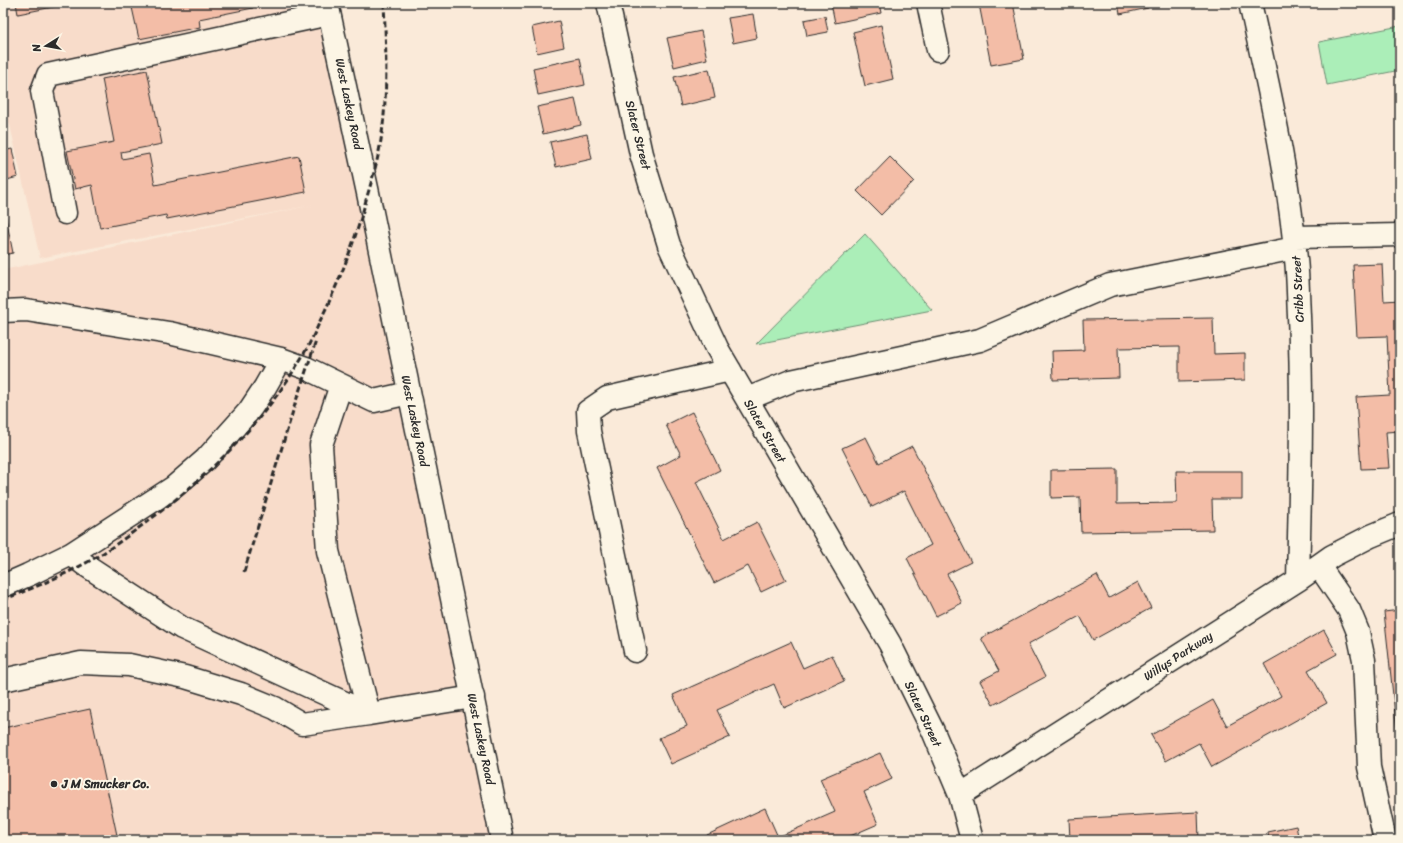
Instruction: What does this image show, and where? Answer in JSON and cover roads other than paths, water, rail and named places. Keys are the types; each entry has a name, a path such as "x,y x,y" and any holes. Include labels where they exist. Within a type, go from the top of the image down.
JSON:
{"street":[{"name":"Slater Street","path":"608,3 641,154 669,245 717,348 890,644 933,732 960,795 972,840"},
{"path":"928,3 938,50"},
{"name":"Cribb Street","path":"1250,3 1276,120 1295,243 1301,352 1298,580"},
{"path":"65,213 42,91 48,75 328,8"},
{"name":"West Laskey Road","path":"328,8 502,840"},
{"path":"747,399 792,380 980,340 1110,285 1295,243 1400,235"},
{"path":"3,311 26,310 170,333 281,359 306,368 374,401 409,392"},
{"path":"3,586 71,554 174,487 204,460 249,411 281,359"},
{"path":"635,651 589,432 588,411 607,398 730,370"},
{"path":"341,385 320,445 328,551 369,714"},
{"name":"Willys Parkway","path":"960,795 1298,580 1332,556 1371,536 1400,524"},
{"path":"71,554 182,628 369,714"},
{"path":"1319,566 1349,610 1358,632 1364,660 1369,767 1385,840"},
{"path":"3,680 81,663 129,665 185,677 241,694 275,708 302,724 473,697"}],"railway":[{"path":"3,600 74,569 93,559 130,535 176,499 216,464 252,426 285,384 308,347 334,292 362,216 377,162 380,148 386,89 384,3"},
{"path":"244,572 296,401 316,341"}],"place":[{"name":"J M Smucker Co.","path":"54,784"}]}
